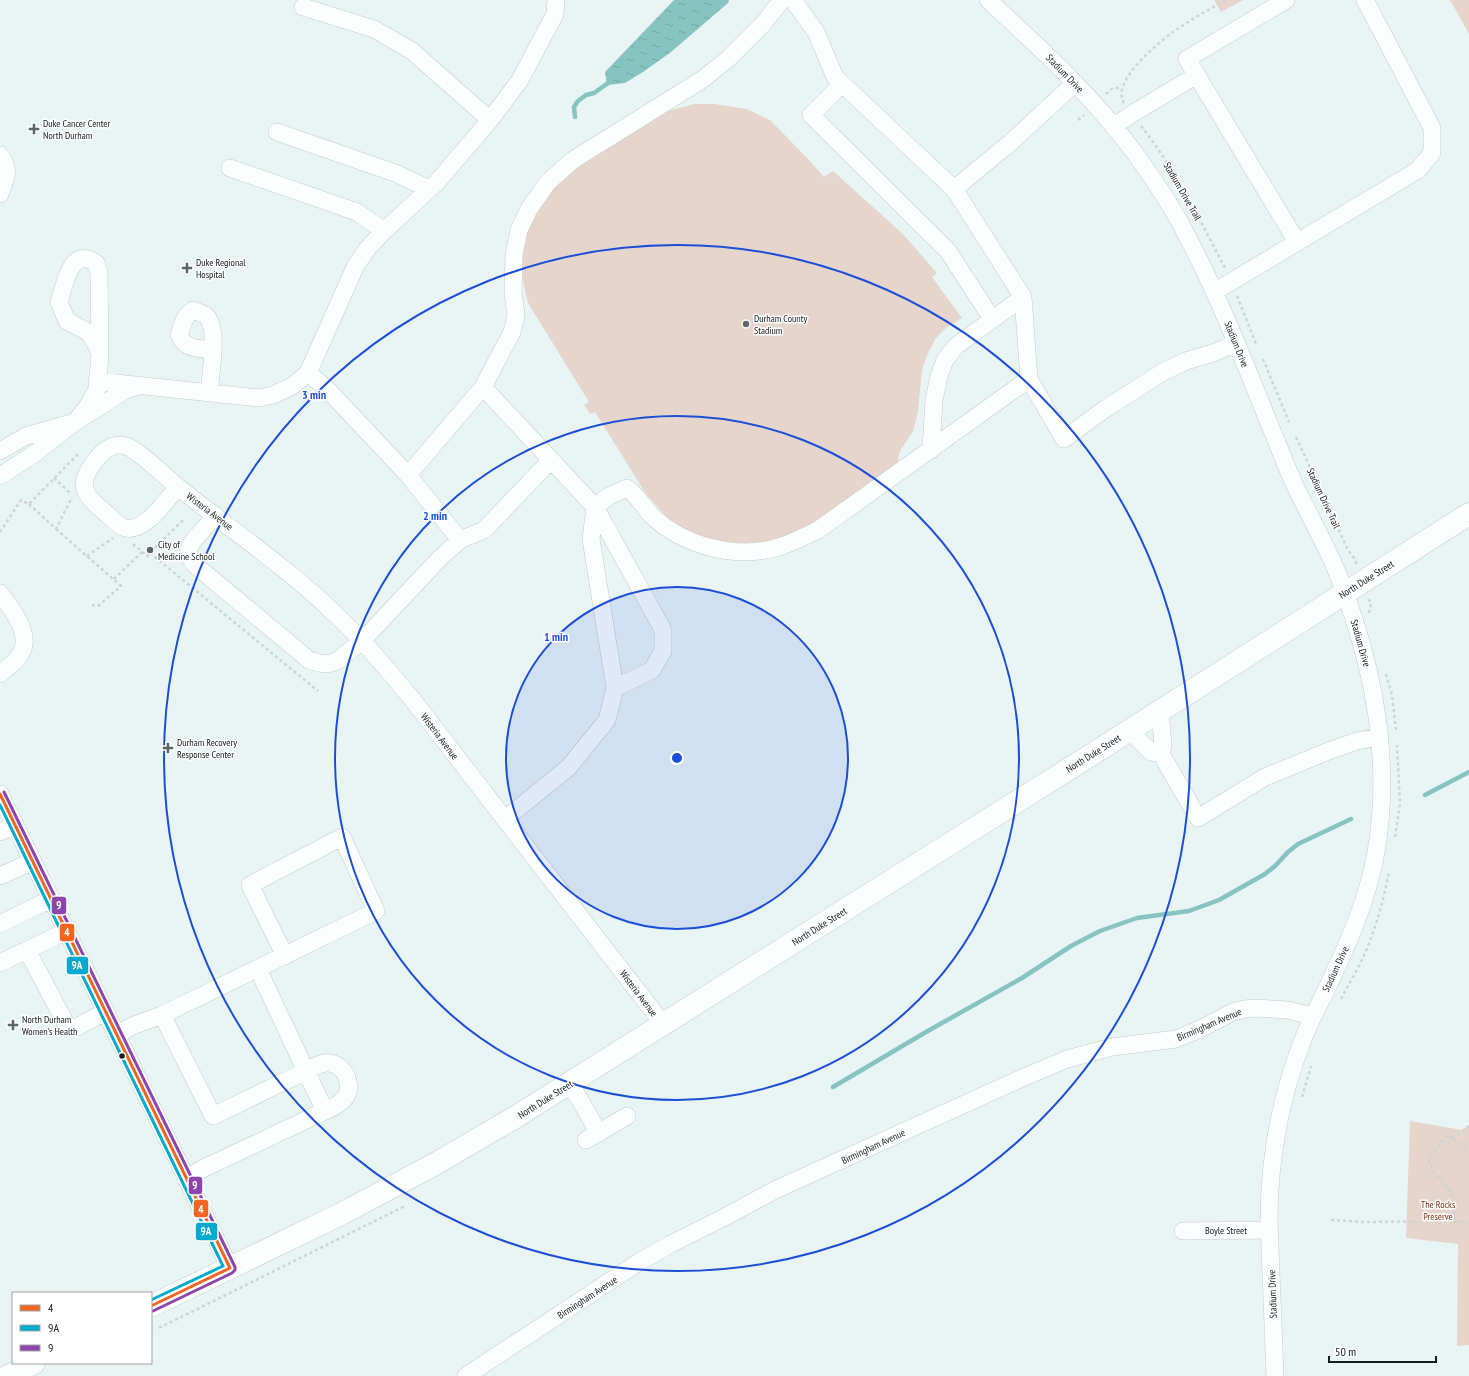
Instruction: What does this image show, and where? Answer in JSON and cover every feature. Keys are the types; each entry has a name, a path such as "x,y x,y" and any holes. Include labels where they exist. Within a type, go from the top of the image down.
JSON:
{"highway":[{"name":"North Duke Street","path":"152,1306 341,1214 435,1164 514,1118 1130,730 1469,514"},
{"path":"8,1376 32,1364"}],"street":[{"path":"97,381 259,398 273,396 292,386 308,373 356,265 368,248 384,231 437,182 490,120 520,80 555,14 556,0"},
{"path":"408,475 483,387 512,332 516,315 513,292 514,255 519,230 529,209 548,182 573,160 703,79 729,58 763,24 782,0"},
{"path":"793,0 816,32 835,77 954,188 1023,297 1029,379 1064,439 1105,409 1163,372 1186,361 1213,353 1236,343"},
{"name":"Stadium Drive","path":"988,0 1044,52 1075,83 1114,126 1153,179 1184,228 1214,292 1294,483 1333,563 1356,623 1369,670 1380,737 1382,761 1382,807 1376,854 1356,924 1302,1041 1292,1070 1278,1123 1269,1200 1275,1376"},
{"path":"1286,0 1187,59 1297,242"},
{"path":"1214,292 1418,170 1432,153 1432,128 1365,0"},
{"path":"303,7 374,29 412,51 490,120"},
{"path":"1114,126 1197,75"},
{"path":"954,188 1010,143 1075,83"},
{"path":"842,84 811,115 948,251 992,319"},
{"path":"277,132 395,173 429,190"},
{"path":"0,155 7,170 0,194"},
{"path":"230,168 357,212 384,231"},
{"path":"0,450 26,436 75,422 88,406 97,389 100,354 99,273 96,263 89,258 78,260 71,265 59,302 67,321 88,332 96,344 100,354"},
{"path":"930,450 934,400 939,376 945,360 956,346 1023,297"},
{"path":"209,393 213,350"},
{"path":"308,373 327,389 408,475 460,540"},
{"path":"504,819 568,768 607,720 615,688 591,539 595,507 609,496 627,488 636,494 651,515 679,536 705,546 729,550 752,552 778,547 818,530 1029,379"},
{"path":"0,476 34,454 75,422 126,390 142,385"},
{"path":"483,387 595,507 663,630 663,651 652,670 615,688"},
{"name":"Wisteria Avenue","path":"178,487 146,522 133,528 126,528 109,517 92,500 86,492 84,486 88,471 95,460 111,447 125,445 134,450 178,487 272,558 314,593 362,641 412,699 663,1024"},
{"path":"216,516 193,542 189,550 190,558 195,565 309,660 328,664 337,661 362,641 440,558 460,540 484,530 552,460"},
{"path":"0,592 14,612 23,629 24,644 17,659 0,674"},
{"path":"1160,711 1163,744 1161,754 1198,818 1265,777 1357,741 1380,737"},
{"path":"1130,730 1151,752 1161,754"},
{"path":"0,794 8,828 32,861 230,1268"},
{"path":"117,1035 132,1026 162,1015 285,956 376,911 342,837 250,885 285,956"},
{"path":"0,876 32,861"},
{"path":"0,924 51,899"},
{"path":"0,963 67,931"},
{"path":"27,950 66,1024 72,1027 77,1027 105,1012"},
{"path":"258,969 325,1111"},
{"name":"Birmingham Avenue","path":"466,1376 640,1262 671,1244 775,1190 1067,1059 1112,1047 1176,1039 1198,1030 1233,1012 1244,1009 1256,1008 1287,1010 1313,1016"},
{"path":"162,1015 213,1116 319,1064 329,1062 338,1065 345,1074 349,1084 349,1092 336,1106 202,1169 186,1179"},
{"path":"570,1083 593,1136 627,1116"},
{"name":"Boyle Street","path":"1183,1230 1269,1230"}],"path":[{"path":"1106,95 1113,88 1122,88 1128,76 1142,59 1172,33 1226,0"},
{"name":"Stadium Drive Trail","path":"1122,88 1122,99 1154,142 1196,213 1228,272"},
{"path":"1078,120 1084,114"},
{"path":"1237,295 1256,344"},
{"path":"1263,360 1289,422"},
{"name":"Stadium Drive Trail","path":"1296,437 1348,550 1354,558"},
{"path":"28,504 80,452"},
{"path":"56,529 72,496"},
{"path":"0,532 21,500 28,504 121,586 98,606 92,605"},
{"path":"87,556 115,537"},
{"path":"114,579 142,552"},
{"path":"150,553 318,691"},
{"path":"1452,1138 1469,1126"},
{"path":"1455,1222 1452,1195 1444,1183 1434,1173 1429,1160 1436,1148 1447,1135 1469,1149"},
{"path":"159,1328 405,1206"},
{"path":"1331,1220 1365,1222 1469,1223"}],"green space":[{"path":"1214,0 1243,0 1221,12"},
{"path":"1450,0 1469,0 1469,34"},
{"name":"Durham County Stadium","path":"694,104 714,104 747,109 770,120 824,177 833,171 903,234 937,273 932,277 962,318 946,328 936,338 928,353 922,370 918,412 913,431 899,453 898,464 883,478 801,530 783,539 759,544 734,545 703,541 673,524 646,494 595,412 590,414 584,405 589,402 528,303 521,268 529,218 563,175 653,115"},
{"name":"The Rocks Preserve","path":"1410,1121 1462,1130 1469,1126 1469,1345 1457,1346 1458,1244 1406,1238"}],"water":[{"path":"674,0 729,0 728,3 671,52 643,72 625,83 607,85 605,72"}],"waterway":[{"path":"575,117 574,107 578,101 586,95 594,93 611,81"},
{"path":"1425,795 1469,772"},
{"path":"833,1087 1022,978 1071,946 1100,931 1137,918 1189,911 1219,900 1265,874 1298,844 1351,819"}],"transit line":[{"name":"9","path":"4,792 235,1267 235,1270 232,1273 153,1311"},
{"name":"4","path":"0,794 230,1268 152,1306"},
{"name":"9A","path":"0,805 223,1266 152,1300"}],"place":[{"name":"Duke Cancer Center North Durham","path":"34,129"},
{"name":"Duke Regional Hospital","path":"187,268"},
{"name":"Durham County Stadium","path":"746,324"},
{"name":"City of Medicine School","path":"150,550"},
{"name":"Durham Recovery Response Center","path":"168,748"},
{"name":"North Durham Women's Health","path":"13,1025"}]}
